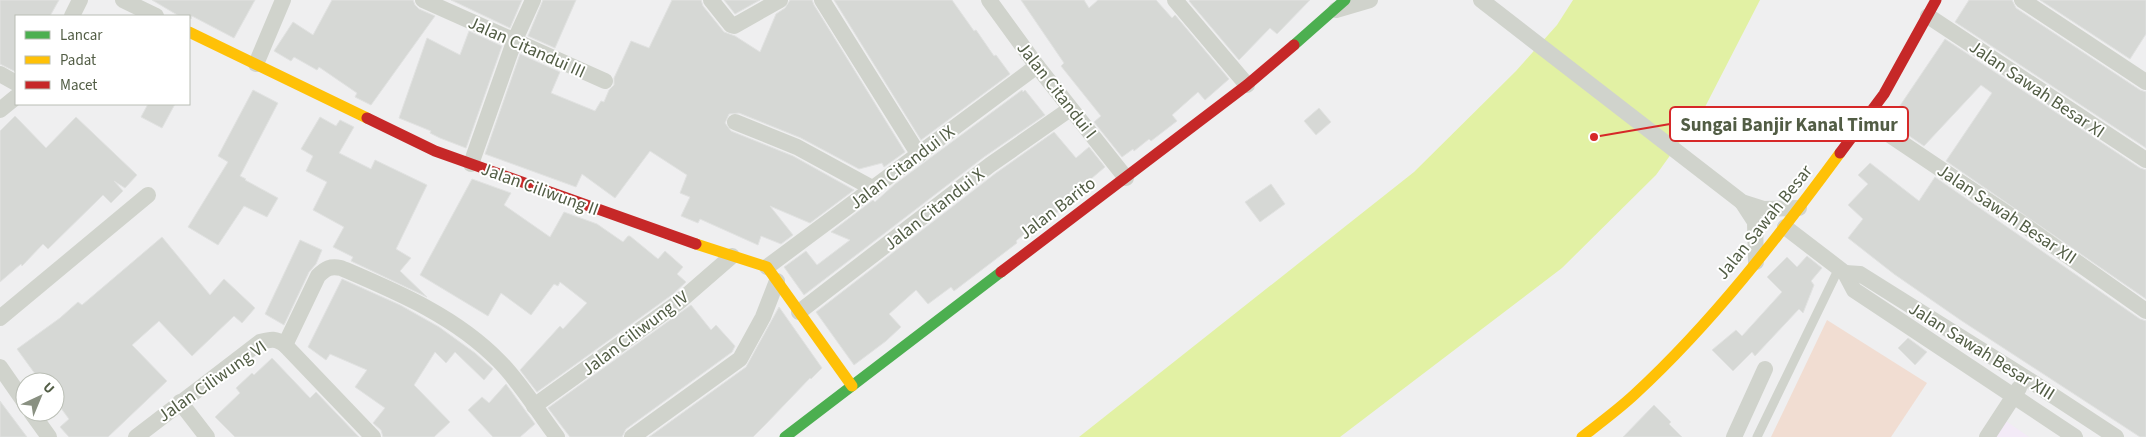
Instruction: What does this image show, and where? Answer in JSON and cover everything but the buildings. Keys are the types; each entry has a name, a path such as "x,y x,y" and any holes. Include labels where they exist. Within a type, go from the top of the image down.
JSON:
{"street":[{"path":"72,15 80,0"},
{"path":"123,0 154,15"},
{"path":"256,64 283,0"},
{"name":"Jalan Citandui III","path":"423,0 604,81"},
{"path":"471,164 514,42 533,0"},
{"path":"711,0 731,25 738,26 780,0"},
{"path":"822,0 919,156"},
{"name":"Jalan Citandui I","path":"989,0 1037,66 1126,178"},
{"path":"1175,0 1247,85"},
{"path":"1340,5 1370,0"},
{"path":"1481,0 1728,189 1742,202 1754,222 1756,262"},
{"name":"Jalan Sawah Besar","path":"1582,437 1636,394 1700,327 1800,208 1884,94 1936,0"},
{"path":"2022,0 2146,82"},
{"name":"Jalan Barito","path":"785,437 1247,85 1340,5"},
{"name":"Jalan Sawah Besar XI","path":"1928,16 2146,160"},
{"name":"Jalan Ciliwung II","path":"190,32 435,151 656,231 767,267"},
{"name":"Jalan Citandui IX","path":"767,267 919,156 1037,66"},
{"path":"0,74 15,82"},
{"path":"0,110 15,98"},
{"name":"Jalan Citandui X","path":"799,312 996,161 1070,108"},
{"name":"Jalan Sawah Besar XII","path":"1866,119 2027,227 2146,311"},
{"path":"735,122 797,147 874,189"},
{"path":"0,318 148,195"},
{"path":"1742,202 1764,209 1800,208"},
{"name":"Jalan Sawah Besar XIII","path":"1784,227 1842,271 1854,290 2075,437"},
{"name":"Jalan Ciliwung IV","path":"534,406 678,302 732,256"},
{"path":"285,345 318,276 331,266 341,268 408,297 467,334 499,361 557,437"},
{"path":"767,267 852,386"},
{"name":"Jalan Sawah Besar XIII","path":"1842,271 1860,274 2116,437"},
{"path":"632,437 740,359 763,317 777,281"},
{"name":"Jalan Ciliwung VI","path":"136,437 260,342 270,339 278,340 285,345 372,437"},
{"path":"0,367 15,389"},
{"path":"1734,437 1765,369"},
{"path":"1987,437 2026,378"},
{"path":"180,402 207,437"},
{"path":"38,422 48,437"}],"lane":[{"path":"1757,437 1842,271"}],"shaded area":[{"path":"1573,0 1760,0 1705,107 1656,175 1562,268 1340,437 1079,437 1414,172 1516,71 1557,25"},
{"path":"1827,320 1927,383 1891,437 1771,437"},
{"path":"2006,421 2029,437 1996,437"}],"traffic: fast":[{"path":"1294,45 1345,0"},
{"path":"785,437 1001,272"}],"traffic: slow":[{"path":"190,32 367,118"},
{"path":"1582,437 1629,400 1691,338 1744,278 1840,153"},
{"path":"696,244 767,267 852,386"}],"traffic: jam":[{"path":"1840,153 1884,94 1936,0"},
{"path":"1001,272 1247,85 1294,45"},
{"path":"367,118 435,151 696,244"}],"place":[{"name":"Sungai Banjir Kanal Timur","path":"1594,137"}]}
